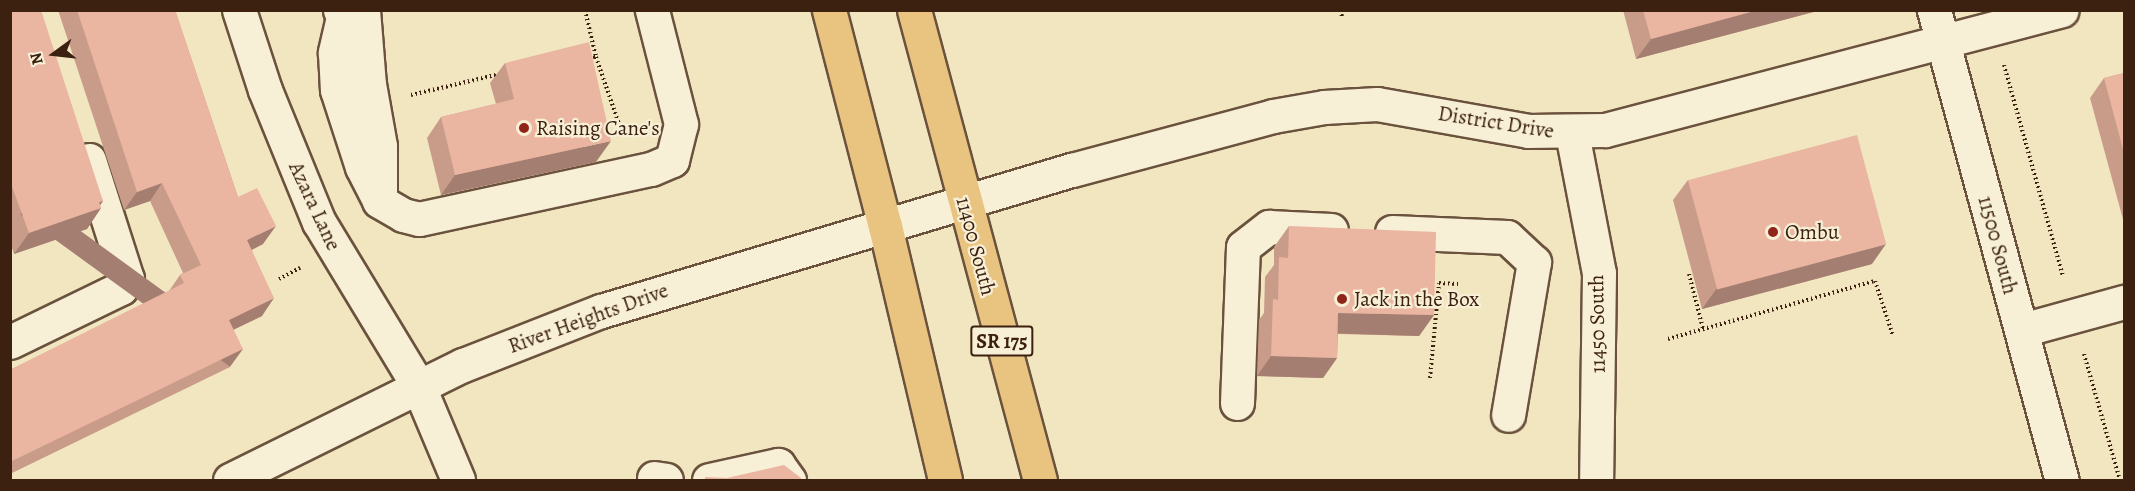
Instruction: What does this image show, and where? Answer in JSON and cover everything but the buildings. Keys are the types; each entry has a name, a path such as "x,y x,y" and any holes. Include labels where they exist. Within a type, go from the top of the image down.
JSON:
{"main road":[{"path":"829,10 885,226 945,480"},
{"name":"11400 South","path":"914,10 1040,480"}],"street":[{"name":"Azara Lane","path":"238,10 266,90 319,222 419,387 458,480"},
{"path":"340,10 343,17 335,53 337,90 362,167 379,201 402,215 419,219 651,169 672,160 681,124 652,10"},
{"path":"363,10 369,84 380,146 379,201"},
{"name":"11500 South","path":"1934,10 2062,480"},
{"name":"District Drive","path":"964,202 1262,119 1324,107 1377,104 1528,131 1572,133 1648,121 2061,10"},
{"path":"10,342 121,288 127,279 79,131"},
{"name":"11450 South","path":"1572,133 1599,273 1596,480"},
{"name":"River Heights Drive","path":"230,480 508,346 601,311 964,202"},
{"path":"1237,403 1243,247 1269,227 1507,237 1534,262 1508,415"},
{"path":"2022,330 2124,302"},
{"path":"709,480 778,465 789,480"}],"path":[{"path":"585,10 618,132 628,134"},
{"path":"1341,10 1342,18"},
{"path":"579,55 596,57"},
{"path":"2004,63 2120,480"},
{"path":"406,85 409,96 511,71"},
{"path":"1689,274 1703,328"},
{"path":"1668,339 1875,281 1893,336"},
{"path":"1430,378 1439,283 1458,284"}],"place":[{"name":"Raising Cane's","path":"524,128"},
{"name":"Ombu","path":"1773,232"},
{"name":"Jack in the Box","path":"1342,299"}]}
